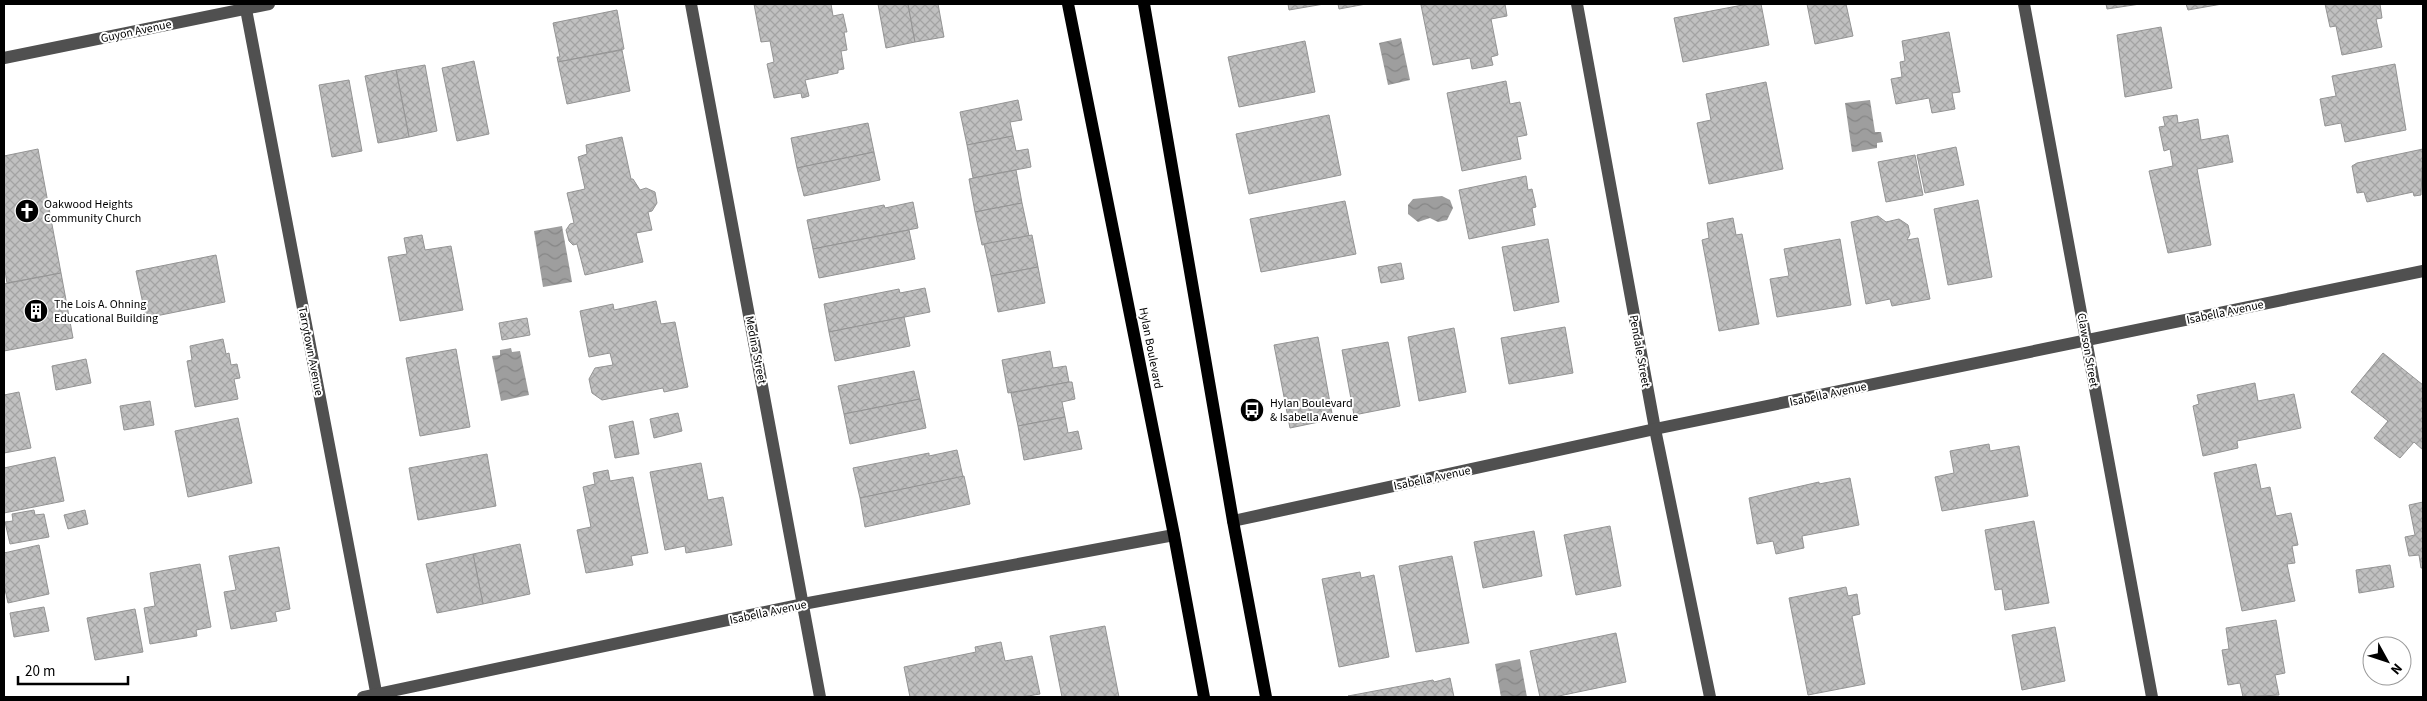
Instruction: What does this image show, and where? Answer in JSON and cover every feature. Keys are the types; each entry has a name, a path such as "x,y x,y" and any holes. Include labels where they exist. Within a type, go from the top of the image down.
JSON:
{"main road":[{"name":"Hylan Boulevard","path":"1068,4 1174,535 1204,697"},
{"path":"1144,4 1266,697"}],"street":[{"name":"Guyon Avenue","path":"4,58 246,6 268,4"},
{"name":"Medina Street","path":"691,4 820,697"},
{"name":"Pendale Street","path":"1577,4 1655,429 1710,697"},
{"name":"Clawson Street","path":"2024,4 2152,697"},
{"name":"Tarrytown Avenue","path":"246,6 377,696"},
{"name":"Isabella Avenue","path":"1234,522 1655,429 2423,271"},
{"name":"Isabella Avenue","path":"363,697 377,696 803,604 1174,535"}],"water":[{"path":"1401,38 1410,80 1388,85 1379,43"},
{"path":"1870,100 1875,132 1881,132 1883,142 1877,143 1877,148 1852,152 1845,103"},
{"path":"1442,196 1450,200 1453,208 1447,220 1438,222 1430,218 1418,222 1408,214 1408,205 1413,199"},
{"path":"562,226 572,282 543,287 534,231"},
{"path":"511,348 512,352 520,351 529,395 501,401 492,356 500,355 500,350"},
{"path":"1520,659 1527,697 1501,697 1495,664"}],"building":[{"path":"754,4 831,4 833,16 843,14 847,32 844,32 847,50 841,51 844,69 838,70 838,73 805,80 809,96 802,98 801,93 774,98 767,64 774,62 770,41 761,42"},
{"path":"878,4 908,4 915,42 886,48"},
{"path":"908,4 938,4 944,37 915,42"},
{"path":"1288,4 1324,4 1289,10"},
{"path":"1338,4 1366,4 1339,9"},
{"path":"1505,4 1507,16 1491,19 1498,55 1491,57 1493,65 1472,69 1470,58 1433,65 1421,5"},
{"path":"1748,4 1761,4 1769,45 1683,62 1674,18"},
{"path":"1807,4 1846,4 1853,36 1815,44"},
{"path":"2106,4 2140,4 2107,9"},
{"path":"2186,4 2222,4 2188,10"},
{"path":"2325,4 2380,4 2382,18 2376,19 2382,47 2342,55 2336,26 2330,27"},
{"path":"617,10 624,49 558,62 557,57 560,57 553,23"},
{"path":"2161,27 2172,88 2125,97 2117,35"},
{"path":"1949,32 1960,92 1952,93 1955,109 1932,113 1929,98 1896,104 1891,79 1902,77 1900,62 1905,61 1902,41"},
{"path":"1305,41 1315,92 1239,107 1228,57"},
{"path":"622,50 630,91 567,104 558,62"},
{"path":"474,61 489,134 457,141 442,68"},
{"path":"2395,64 2406,130 2345,142 2341,123 2325,126 2320,99 2336,96 2332,76"},
{"path":"425,65 437,131 409,137 396,70"},
{"path":"396,70 409,137 378,143 365,76"},
{"path":"349,80 362,151 332,157 319,85"},
{"path":"1506,81 1510,104 1520,102 1527,135 1517,137 1521,159 1462,171 1447,93"},
{"path":"1766,82 1783,169 1709,184 1697,123 1711,120 1706,94"},
{"path":"1018,100 1022,120 1010,122 1013,136 967,145 960,112"},
{"path":"1329,115 1341,175 1249,194 1236,134"},
{"path":"2177,115 2178,123 2198,119 2201,140 2228,135 2233,162 2197,169 2211,245 2168,253 2149,171 2173,166 2170,149 2164,151 2159,127 2165,126 2163,117"},
{"path":"868,123 874,152 797,168 791,138"},
{"path":"1013,136 1016,151 1028,149 1031,167 973,178 967,145"},
{"path":"622,137 631,179 633,179 640,190 646,188 655,192 657,203 652,211 648,212 652,230 636,233 643,262 585,275 577,244 573,245 569,241 566,230 570,224 574,223 567,193 585,189 578,157 587,154 586,145"},
{"path":"1956,147 1964,185 1925,193 1917,155"},
{"name":"Oakwood Heights Community Church","path":"38,149 61,273 7,283 4,266 4,156"},
{"path":"2423,149 2421,195 2414,196 2413,192 2367,202 2364,192 2357,193 2352,166 2357,163"},
{"path":"874,152 880,180 804,196 797,168"},
{"path":"1915,155 1923,195 1886,202 1878,162"},
{"path":"1016,170 1022,203 975,212 969,179"},
{"path":"1526,176 1528,190 1532,189 1536,207 1532,208 1535,225 1469,239 1459,190"},
{"path":"1978,200 1992,277 1948,285 1934,209"},
{"path":"1345,201 1356,254 1261,272 1250,219"},
{"path":"913,202 918,228 813,249 807,220 884,205 885,208"},
{"path":"1022,203 1029,236 982,245 975,212"},
{"path":"1878,216 1886,222 1899,219 1908,225 1910,234 1907,240 1918,238 1930,299 1892,306 1890,299 1866,304 1851,222"},
{"path":"1733,218 1736,235 1742,234 1759,324 1719,331 1702,240 1709,238 1707,223"},
{"path":"909,230 915,259 819,278 813,249"},
{"path":"422,235 425,250 451,246 463,310 400,321 388,257 407,254 404,238"},
{"path":"1032,235 1038,267 991,276 984,244"},
{"path":"1548,239 1559,302 1514,311 1502,247"},
{"path":"1840,239 1851,305 1777,317 1770,279 1789,276 1784,249"},
{"path":"216,255 225,302 146,318 136,271"},
{"path":"1401,263 1404,279 1381,283 1378,267"},
{"path":"1038,267 1045,303 998,312 991,276"},
{"name":"The Lois A. Ohning Educational Building","path":"61,273 73,338 4,351 4,284"},
{"path":"925,288 930,312 829,332 824,304 899,289 900,293"},
{"path":"656,301 661,324 675,322 688,387 664,392 663,388 602,400 592,393 589,379 595,368 613,365 610,353 589,357 580,311 613,304 614,310"},
{"path":"904,317 910,346 835,361 829,332"},
{"path":"527,318 530,335 502,340 499,323"},
{"path":"1565,327 1573,373 1509,384 1501,338"},
{"path":"1454,328 1466,392 1419,401 1408,337"},
{"path":"1318,337 1333,419 1290,428 1274,345"},
{"path":"223,339 226,354 229,353 231,365 237,364 240,378 234,379 238,399 195,407 187,361 192,360 190,346"},
{"path":"1388,342 1400,406 1354,415 1342,350"},
{"path":"456,349 470,427 420,436 406,358"},
{"path":"1050,351 1053,368 1066,366 1069,382 1008,393 1002,360"},
{"path":"2383,353 2423,385 2423,450 2414,442 2400,458 2374,438 2388,421 2351,392"},
{"path":"86,359 91,383 56,390 52,366"},
{"path":"914,371 920,399 844,414 838,386"},
{"path":"1072,382 1075,399 1062,402 1065,417 1018,426 1011,393"},
{"path":"2255,383 2258,401 2294,394 2301,428 2237,441 2238,448 2203,456 2193,406 2199,404 2197,395"},
{"path":"19,392 31,448 4,453 4,395"},
{"path":"920,399 926,428 850,444 844,414"},
{"path":"150,401 154,425 124,430 120,406"},
{"path":"678,413 682,431 654,438 650,419"},
{"path":"1065,417 1068,433 1078,431 1082,449 1024,460 1018,426"},
{"path":"238,418 252,483 188,497 175,431"},
{"path":"633,421 639,454 615,458 609,426"},
{"path":"1989,444 1990,451 2019,446 2028,496 1942,511 1935,477 1954,473 1950,451"},
{"path":"957,450 963,477 860,498 853,468 929,453 929,456"},
{"path":"487,454 496,506 418,520 409,468"},
{"path":"55,457 64,501 4,513 4,468"},
{"path":"701,463 708,500 723,497 732,545 686,553 685,546 665,550 650,472"},
{"path":"2256,464 2261,489 2270,487 2276,516 2291,513 2298,545 2292,546 2295,563 2287,564 2295,601 2242,611 2214,473"},
{"path":"608,470 610,481 633,477 648,553 631,556 633,565 586,573 577,530 591,527 583,487 595,484 593,473"},
{"path":"964,476 970,504 865,527 860,498"},
{"path":"1850,478 1859,525 1802,536 1804,548 1776,554 1773,541 1757,544 1749,498 1819,482 1819,484"},
{"path":"2423,502 2423,568 2421,568 2419,555 2409,556 2405,537 2415,535 2409,505"},
{"path":"34,510 35,515 44,514 49,537 10,544 5,522 13,521 12,514"},
{"path":"85,510 88,524 68,529 64,515"},
{"path":"2034,521 2049,603 2005,610 2002,589 1995,590 1985,530"},
{"path":"1610,526 1621,586 1576,595 1564,535"},
{"path":"1534,531 1542,576 1483,588 1474,542"},
{"path":"520,544 530,594 483,604 473,554"},
{"path":"39,545 49,594 8,603 4,585 4,553"},
{"path":"279,547 290,609 275,612 277,621 231,629 224,592 236,590 229,556"},
{"path":"473,554 483,604 437,613 426,564"},
{"path":"1452,556 1469,643 1416,652 1399,566"},
{"path":"200,564 211,627 196,630 197,636 150,644 144,608 155,606 150,573"},
{"path":"2390,565 2394,587 2359,593 2356,570"},
{"path":"1360,572 1361,578 1374,575 1389,657 1339,667 1322,579"},
{"path":"1846,587 1848,596 1857,594 1860,614 1852,616 1865,684 1808,695 1789,598"},
{"path":"44,607 49,631 14,637 10,613"},
{"path":"135,609 143,652 95,660 87,618"},
{"path":"2276,620 2285,673 2275,675 2279,695 2243,697 2240,683 2228,685 2222,650 2229,649 2226,628"},
{"path":"1105,626 1119,697 1062,697 1050,636"},
{"path":"2055,627 2065,681 2022,690 2012,635"},
{"path":"1616,633 1626,682 1554,697 1540,697 1530,651"},
{"path":"1001,642 1005,661 1032,656 1040,694 1022,697 910,697 904,667 976,652 975,647"},
{"path":"1450,678 1454,697 1348,696 1433,680 1434,682"}],"place":[{"name":"Oakwood Heights Community Church","path":"27,211"},
{"name":"The Lois A. Ohning Educational Building","path":"36,311"},
{"name":"Hylan Boulevard & Isabella Avenue","path":"1252,410"}]}
